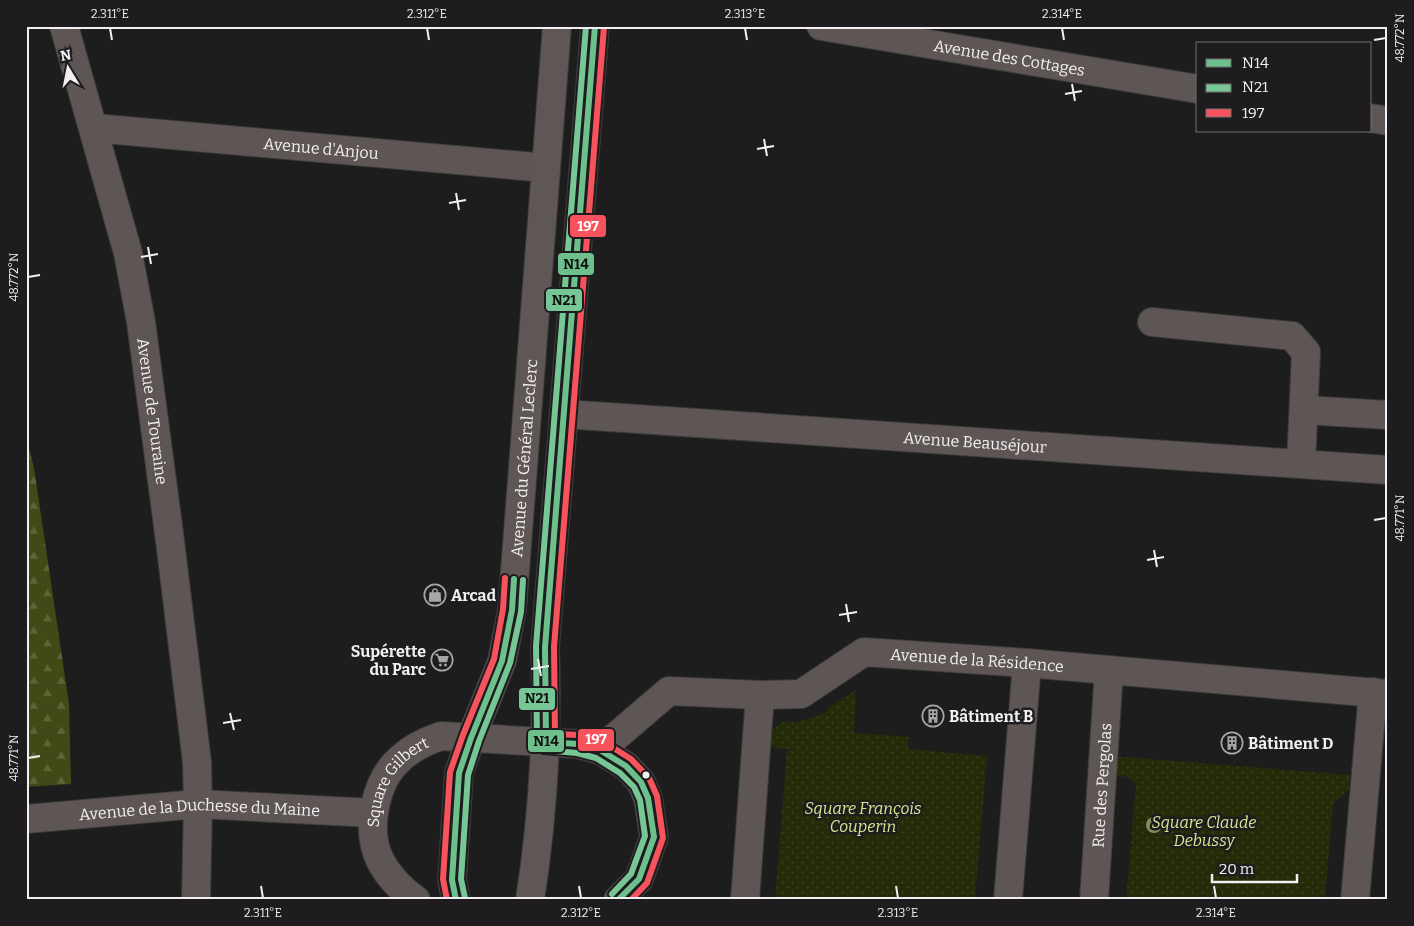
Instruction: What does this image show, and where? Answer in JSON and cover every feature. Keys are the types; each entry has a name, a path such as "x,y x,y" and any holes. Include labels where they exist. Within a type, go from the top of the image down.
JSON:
{"main road":[{"name":"Avenue du Général Leclerc","path":"454,890 460,773 470,738 502,661 512,610 557,26"},
{"path":"530,900 536,859 546,742 545,647 595,26"}],"street":[{"name":"Avenue de Touraine","path":"64,26 128,253 141,322 197,762 196,900"},
{"name":"Avenue des Cottages","path":"820,26 1196,89"},
{"path":"1372,118 1388,122"},
{"name":"Avenue d'Anjou","path":"94,128 546,168"},
{"path":"1152,322 1292,336 1306,352 1302,464"},
{"path":"1304,410 1388,415"},
{"name":"Avenue Beauséjour","path":"564,414 1388,470"},
{"name":"Avenue de la Résidence","path":"600,750 669,691 760,695 801,694 864,652 1027,663 1381,693"},
{"path":"1008,900 1027,663"},
{"name":"Rue des Pergolas","path":"1094,900 1109,670"},
{"path":"1355,900 1381,693"},
{"path":"745,900 760,695"},
{"name":"Square Gilbert","path":"416,900 402,890 380,861 373,837 373,813 382,784 400,759 422,743 441,736 578,744 600,750 626,766 641,782 648,798 654,837 639,878 618,900"},
{"name":"Avenue de la Duchesse du Maine","path":"26,819 198,804 373,813"}],"green space":[{"path":"26,436 34,468 69,704 71,784 26,787"},
{"name":"Square François Couperin","path":"856,690 854,733 909,737 908,749 987,756 975,900 775,900 787,749 771,747 773,729 782,722 799,722 825,713 829,707"},
{"name":"Square Claude Debussy","path":"1112,756 1350,775 1348,791 1333,803 1325,900 1126,900 1136,784 1128,777 1110,775"}],"transit line":[{"name":"N21","path":"586,26 536,646 537,742 539,748 544,750 577,753 596,758 620,773 634,787 640,800 645,836 631,874 612,894"},
{"name":"N14","path":"595,26 545,647 546,742 578,744 600,750 626,766 641,782 648,798 654,837 639,879 618,900"},
{"name":"197","path":"604,27 554,647 555,734 579,735 604,742 631,759 649,778 657,796 663,838 647,883 631,900"},
{"name":"197","path":"447,900 443,879 450,772 494,659 503,609 505,578"},
{"name":"N14","path":"456,900 452,880 459,773 502,661 512,610 514,579"},
{"name":"N21","path":"465,898 461,879 468,775 479,741 510,663 521,612 523,580"}],"place":[{"name":"Arcad","path":"435,595"},
{"name":"Supérette du Parc","path":"442,660"},
{"name":"Bâtiment B","path":"933,716"},
{"name":"Bâtiment D","path":"1232,743"}]}
